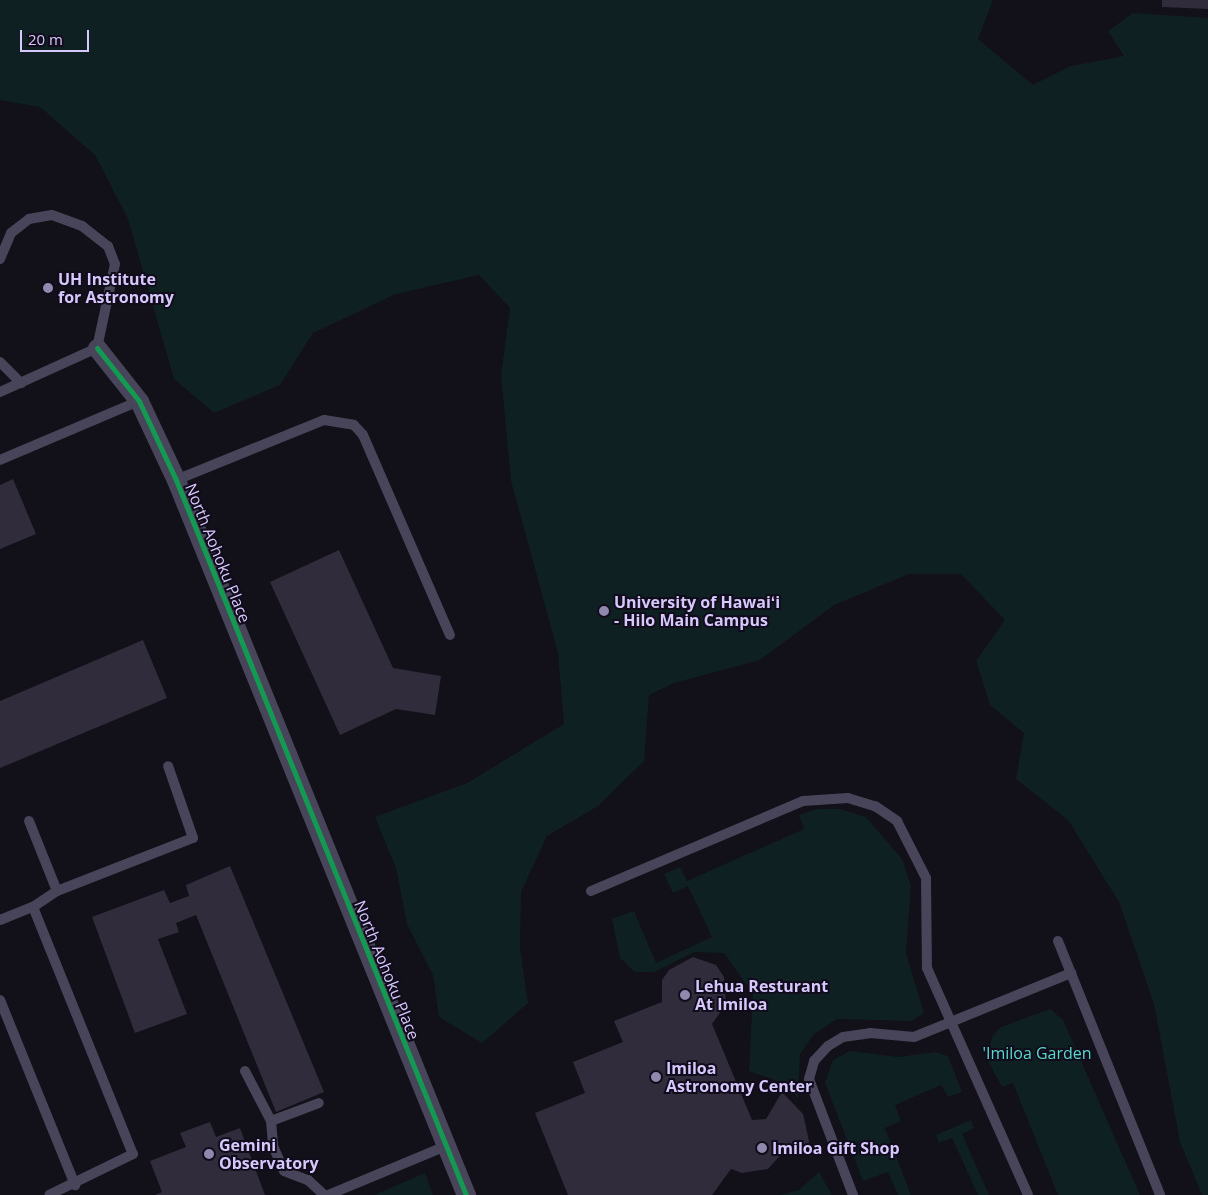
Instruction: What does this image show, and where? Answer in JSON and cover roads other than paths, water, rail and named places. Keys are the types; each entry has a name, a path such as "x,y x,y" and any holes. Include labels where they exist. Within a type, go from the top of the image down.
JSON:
{"street":[{"name":"North Aohoku Place","path":"97,348 139,402 176,480 466,1195"}],"lane":[{"path":"0,259 11,233 29,219 52,214 82,226 108,246 115,264 97,348 0,392"},
{"path":"0,362 21,383"},
{"path":"0,460 139,402"},
{"path":"176,480 324,420 354,425 364,435 450,635"},
{"path":"0,920 33,907 57,891 193,838 168,766"},
{"path":"591,891 803,801 848,798 875,806 897,821 926,878 927,968 1028,1195"},
{"path":"29,821 57,891"},
{"path":"33,907 133,1154 75,1185 49,1195"},
{"path":"1058,941 1160,1195"},
{"path":"853,1195 811,1093 808,1079 814,1061 843,1037 870,1033 914,1037 1071,973"},
{"path":"0,1000 75,1185"},
{"path":"244,1071 271,1121 273,1146 284,1171 308,1180 324,1195"},
{"path":"271,1121 319,1103"},
{"path":"328,1195 446,1146"}],"place":[{"name":"UH Institute for Astronomy","path":"48,288"},
{"name":"University of Hawaiʻi - Hilo Main Campus","path":"604,611"},
{"name":"Lehua Resturant At Imiloa","path":"685,995"},
{"name":"Imiloa Astronomy Center","path":"656,1077"},
{"name":"Imiloa Gift Shop","path":"762,1148"},
{"name":"Gemini Observatory","path":"209,1154"}],"park label":[{"name":"'Imiloa Garden","path":"1037,1053"}]}
